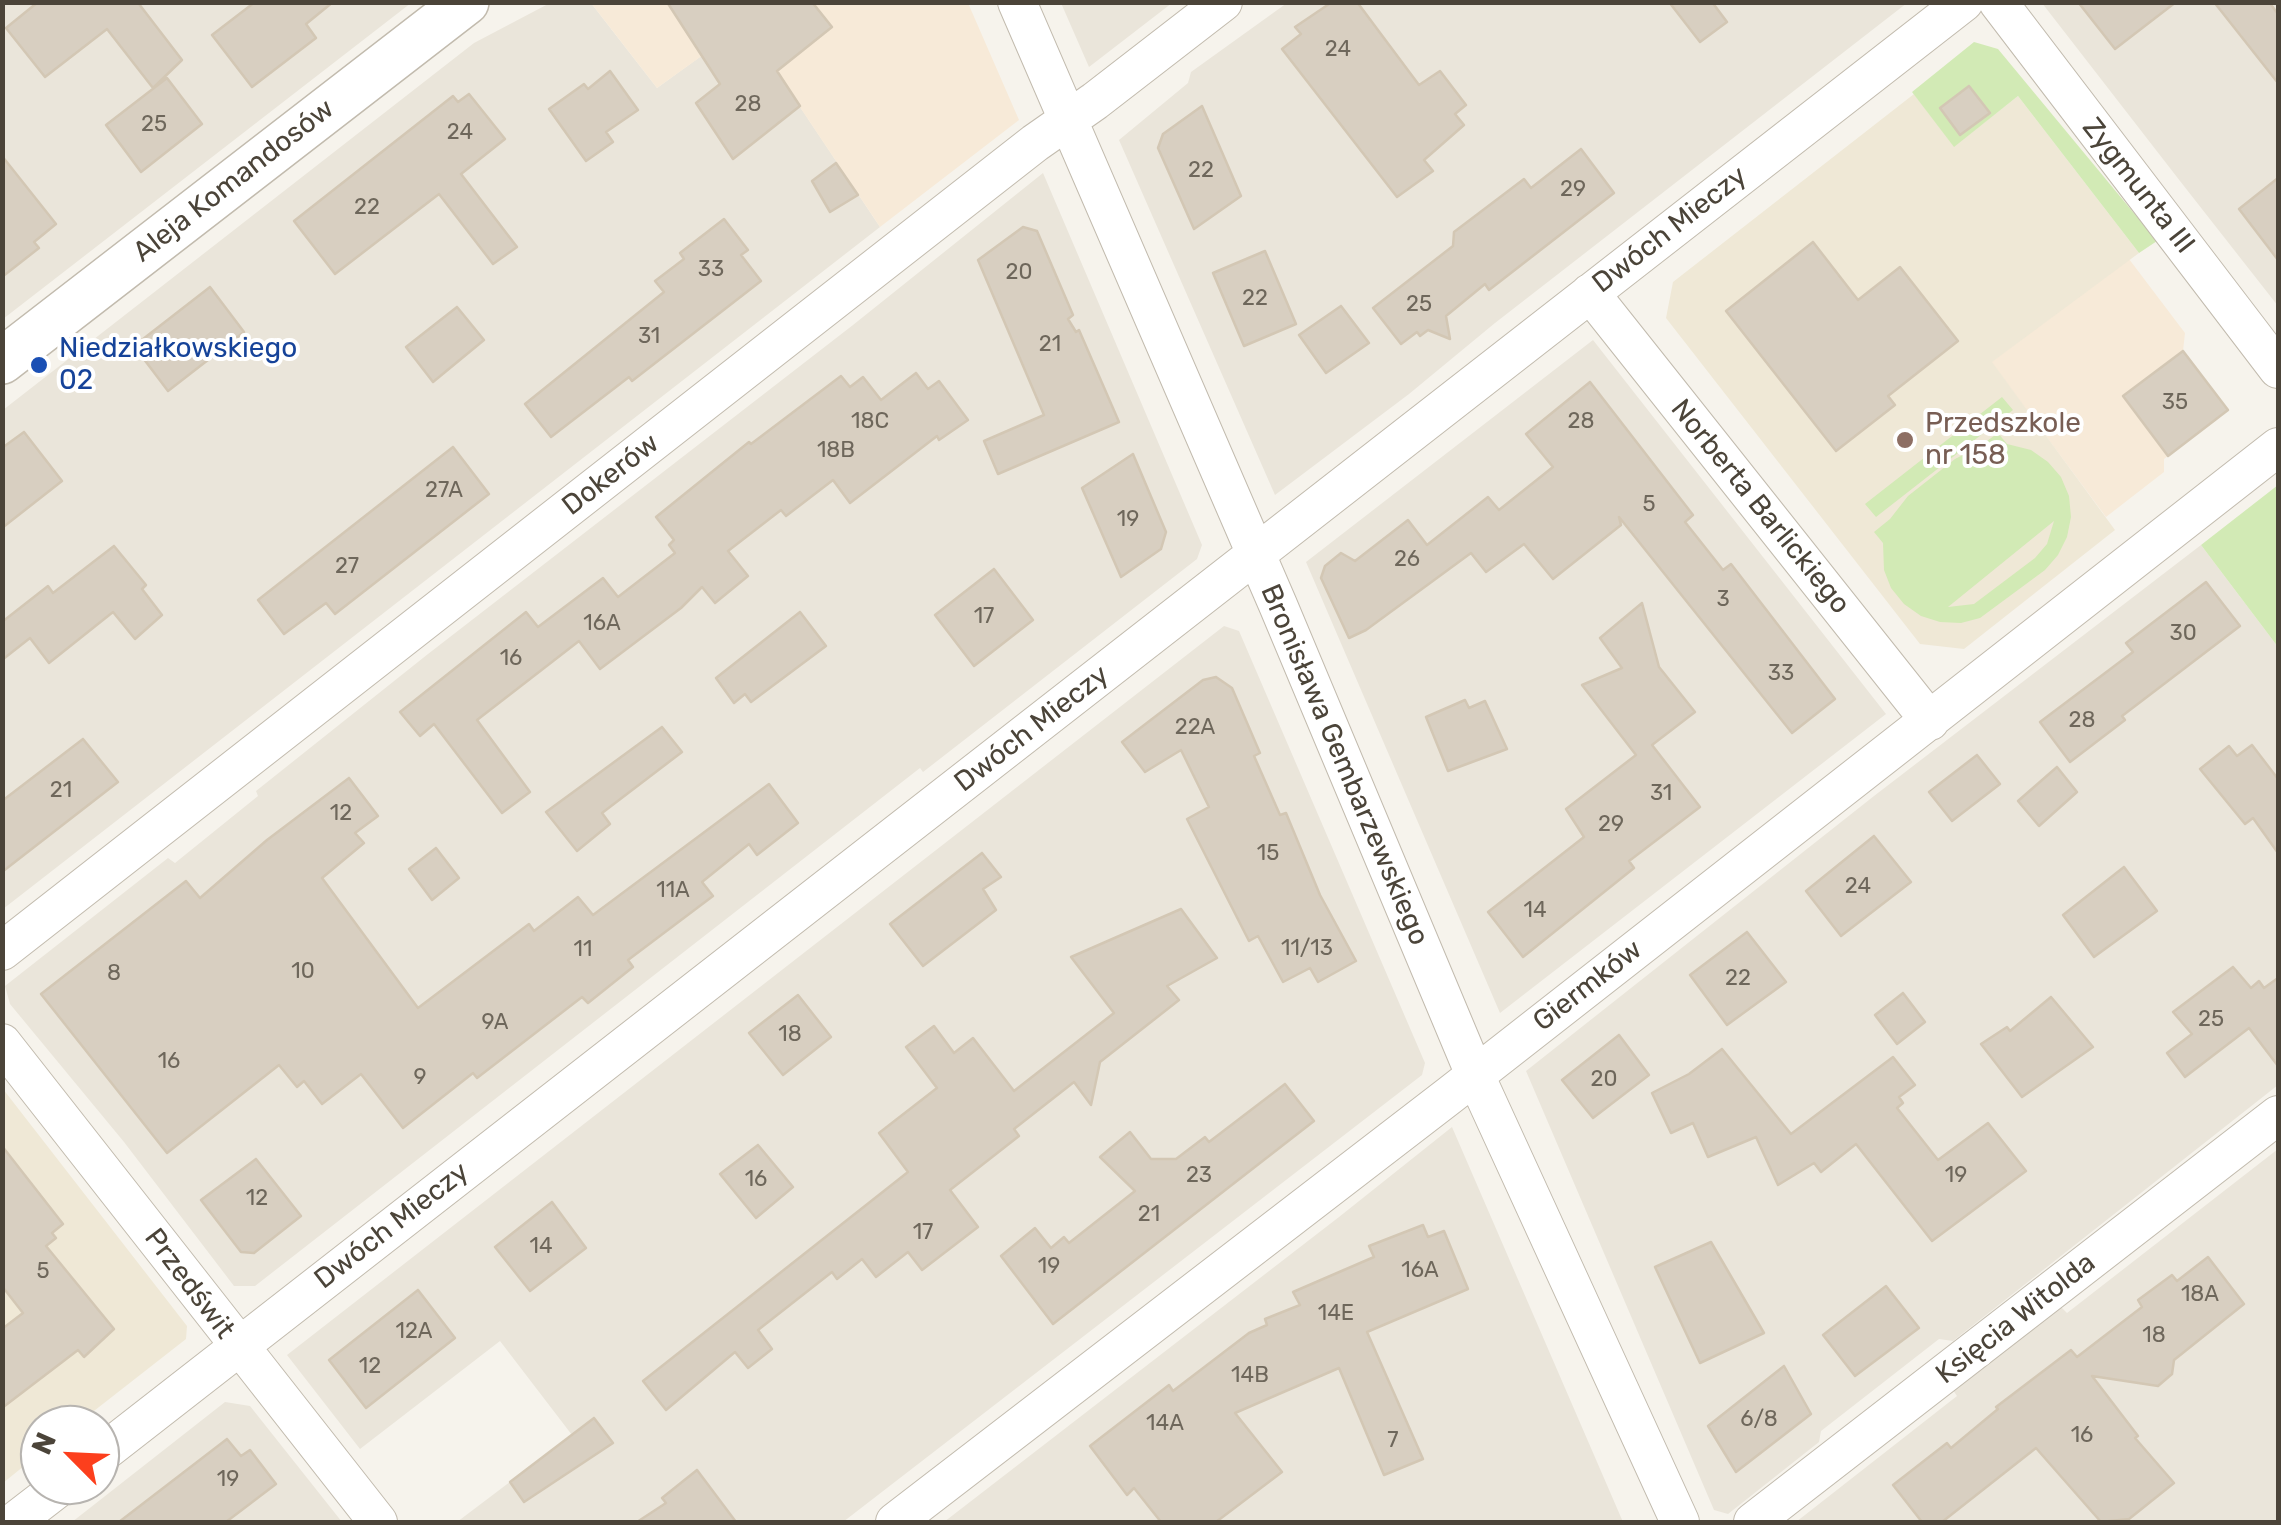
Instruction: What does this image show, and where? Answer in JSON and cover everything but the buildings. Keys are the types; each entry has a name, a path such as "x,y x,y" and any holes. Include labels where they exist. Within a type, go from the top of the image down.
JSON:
{"street":[{"name":"Aleja Komandosów","path":"2,361 466,2"},
{"name":"Bronisława Gembarzewskiego","path":"1017,2 1278,605 1474,1075 1680,1522"},
{"name":"Dokerów","path":"2,951 1223,2"},
{"name":"Dwóch Mieczy","path":"120,1439 1964,2"},
{"name":"Zygmunta III","path":"1998,2 2278,368"},
{"name":"Norberta Barlickiego","path":"1590,293 1930,720"},
{"name":"Giermków","path":"895,1522 2278,447"},
{"name":"Przedświt","path":"2,1043 378,1522"},
{"name":"Księcia Witolda","path":"1754,1522 2278,1115"},
{"path":"14,1522 36,1505"}],"shaded area":[{"path":"3,3 411,3 3,319"},
{"path":"550,3 591,3 657,88 745,24 880,227 3,909 3,410 474,43"},
{"path":"591,3 968,3 1019,120 880,227 745,25 657,88"},
{"path":"1061,3 1172,3 1089,67"},
{"path":"1287,3 1907,3 1275,495 1119,140 1188,83 1191,72"},
{"path":"2042,3 2278,3 2278,306 2180,181"},
{"name":"Przedszkole nr 158","path":"1914,94 1954,146 2018,96 2139,253 1992,362 2115,530 1964,649 1920,644 1666,318 1673,282"},
{"path":"1043,173 1202,545 1197,559 923,772 920,768 255,1286 234,1286 124,1142 10,1004 5,986 168,858 175,863 258,796 256,791 428,654"},
{"path":"2129,259 2185,333 2183,351 2228,410 2164,459 2164,472 2106,517 1991,362"},
{"path":"1593,340 1886,714 1500,1013 1306,562"},
{"path":"2201,545 2278,647 2278,1085 1953,1341 1939,1339 1821,1431 1819,1442 1728,1514 1714,1510 1526,1071 1874,796"},
{"path":"1224,626 1239,631 1425,1063 1422,1075 843,1522 457,1522 572,1435 500,1341 360,1449 287,1355"},
{"path":"3,1089 187,1326 186,1339 102,1405 20,1405 20,1469 3,1483"},
{"path":"1452,1127 1623,1522 944,1522 1339,1217"},
{"path":"2278,1149 2278,1522 1796,1522 1957,1396 1953,1390 2061,1307 2067,1313"},
{"path":"225,1402 250,1406 342,1522 72,1522 94,1505 120,1505 120,1484"}],"green space":[{"path":"1974,42 1998,49 2157,241 2139,253 2018,96 1954,147 1912,92"},
{"path":"2002,397 2013,410 1876,517 1865,504"},
{"path":"1998,433 2007,444 2031,450 2048,462 2061,477 2069,496 2071,517 2067,537 2045,570 1980,618 1961,623 1940,622 1921,616 1891,588 1884,570 1883,543 1874,532 1908,496 1955,459","holes":["2054,521 2047,544 2035,558 1974,604 1948,607"]},
{"path":"2278,485 2278,647 2201,545"}],"place":[{"name":"Niedziałkowskiego 02","path":"39,365"},
{"name":"Przedszkole nr 158","path":"1905,440"}]}
